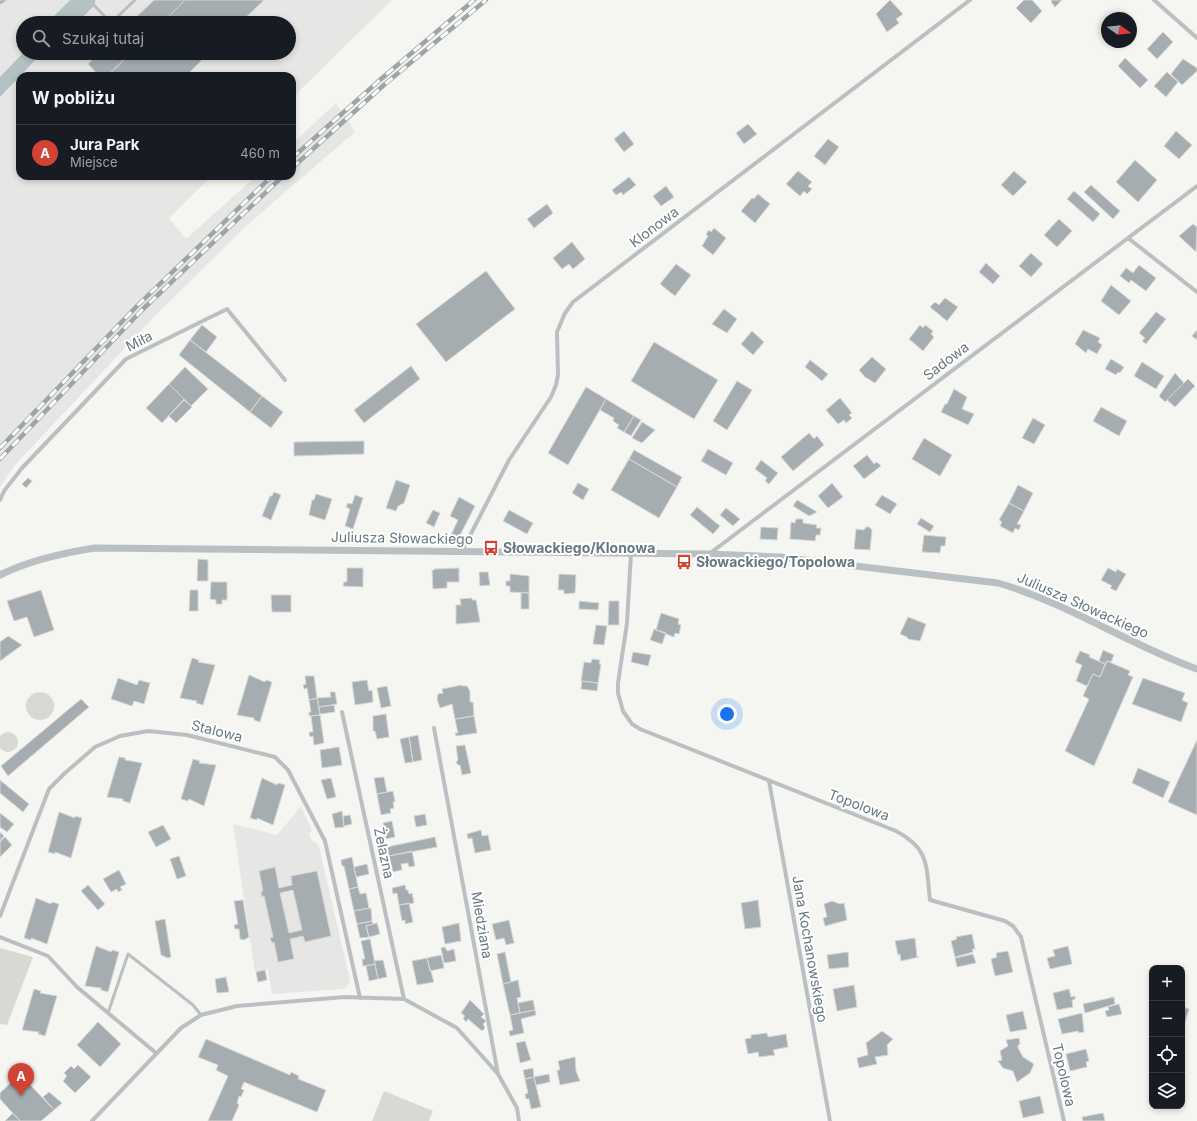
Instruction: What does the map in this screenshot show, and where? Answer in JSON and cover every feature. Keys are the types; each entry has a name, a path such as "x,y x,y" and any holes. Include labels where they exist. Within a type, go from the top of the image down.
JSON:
{"street":[{"name":"Klonowa","path":"462,551 509,460 551,397 558,375 557,332 565,313 574,302 970,0"},
{"path":"1154,0 1197,38"},
{"name":"Sadowa","path":"709,554 1197,186"},
{"path":"1128,238 1197,292"},
{"name":"Miła","path":"0,500 4,491 22,468 126,359 227,309 285,380"},
{"name":"Juliusza Słowackiego","path":"0,575 38,560 95,548 709,554 780,557 998,583 1031,594 1166,657 1197,669"},
{"name":"Topolowa","path":"630,553 627,623 618,683 619,703 632,724 640,729 769,782 896,831 910,838 920,848 926,862 930,900 1005,921 1013,926 1021,936 1064,1121"},
{"name":"Żelazna","path":"342,712 404,999"},
{"name":"Miedziana","path":"434,728 498,1074 517,1108 519,1121"},
{"name":"Stalowa","path":"0,916 49,790 82,758 95,747 108,740 141,731 157,731 187,735 275,757 284,766 294,781 325,841 360,998"},
{"name":"Jana Kochanowskiego","path":"769,782 830,1121"},
{"path":"0,937 48,956 77,987 156,1053"},
{"path":"92,1121 181,1028 201,1015 237,1006 328,998 404,999 457,1028 498,1074"}],"lane":[{"path":"89,0 104,16"},
{"path":"118,16 135,0"},
{"path":"108,1013 128,954 193,1005 201,1015"}],"shaded area":[{"path":"0,0 392,0 296,94 296,72 16,72 16,180 208,180 169,218 186,239 252,180 296,180 296,140 336,103 355,132 246,226 156,315 15,465 0,487"},
{"path":"76,0 86,9 79,16 61,16"},
{"path":"16,60 35,60 24,72 16,72 16,80 0,97 0,77"},
{"path":"40,692 46,693 50,696 53,700 53,712 50,716 46,719 40,720 34,719 30,716 27,712 26,706 27,700 30,696 34,693"},
{"path":"4,733 12,733 17,738 17,746 12,751 4,751 -1,746 -1,738"},
{"path":"301,806 312,831 309,834 312,841 318,844 319,847 350,980 347,987 343,989 272,994 268,969 255,972 233,824 277,835"},
{"path":"0,948 33,957 7,1025 0,1024"},
{"path":"384,1091 433,1111 429,1121 372,1121"}],"building":[{"path":"0,0 7,0 0,5"},
{"path":"154,0 185,0 169,16 137,16"},
{"path":"185,0 264,0 247,16 169,16"},
{"path":"890,0 903,14 896,19 899,23 887,32 876,14"},
{"path":"1024,0 1032,0 1042,11 1031,23 1016,8"},
{"path":"1052,0 1062,0 1055,7 1051,2"},
{"path":"1163,32 1173,42 1157,59 1147,49"},
{"path":"1125,58 1148,80 1140,88 1118,66"},
{"path":"1183,59 1197,68 1197,71 1182,85 1171,74"},
{"path":"92,60 124,60 111,72 95,72 88,64"},
{"path":"124,60 202,60 190,72 111,72"},
{"path":"1167,72 1178,82 1166,97 1154,86"},
{"path":"748,124 757,134 744,144 736,133"},
{"path":"624,131 634,144 624,152 614,139"},
{"path":"1176,131 1192,145 1179,159 1164,146"},
{"path":"828,139 839,147 825,165 814,156"},
{"path":"1135,160 1157,180 1138,202 1116,182"},
{"path":"798,171 812,182 808,186 812,189 807,194 804,191 800,196 786,184"},
{"path":"1014,171 1027,182 1013,196 1001,185"},
{"path":"629,177 636,185 623,195 621,192 616,195 612,190"},
{"path":"1091,185 1120,211 1113,219 1084,192"},
{"path":"666,186 674,197 661,206 653,196"},
{"path":"1074,191 1100,214 1093,222 1067,199"},
{"path":"758,194 770,204 755,223 741,211 752,198 754,199"},
{"path":"547,204 553,213 534,228 527,219"},
{"path":"1059,219 1072,231 1057,247 1044,235"},
{"path":"1193,224 1197,227 1196,252 1179,236"},
{"path":"714,228 726,238 713,255 702,246 708,236 706,234 709,230 711,232"},
{"path":"572,242 585,259 573,269 569,264 562,269 553,258"},
{"path":"1031,253 1043,264 1031,277 1019,266"},
{"path":"986,263 1000,276 993,284 979,272"},
{"path":"676,264 691,275 675,296 660,284"},
{"path":"1139,265 1156,278 1146,291 1131,280 1129,283 1120,276 1126,268 1133,273"},
{"path":"486,271 515,309 446,362 416,324"},
{"path":"1111,285 1131,301 1119,315 1101,301"},
{"path":"945,298 958,307 947,321 930,307 935,302 939,305"},
{"path":"724,309 737,319 727,333 712,324"},
{"path":"1156,312 1166,319 1146,344 1142,341 1145,338 1139,333"},
{"path":"202,325 217,337 206,352 190,340"},
{"path":"920,325 923,328 925,325 933,331 931,334 934,337 923,351 909,339"},
{"path":"1083,330 1100,338 1098,342 1102,345 1097,354 1088,349 1086,353 1075,344"},
{"path":"1197,330 1197,340 1192,336"},
{"path":"752,331 764,342 753,355 741,344"},
{"path":"190,340 262,396 250,412 179,355"},
{"path":"654,342 718,380 694,419 631,381"},
{"path":"872,357 886,369 875,383 865,377 859,370"},
{"path":"1111,359 1124,367 1120,373 1118,372 1116,375 1105,369"},
{"path":"810,360 828,374 822,381 805,367"},
{"path":"1142,362 1164,376 1156,389 1134,376"},
{"path":"411,366 420,379 364,423 354,410"},
{"path":"185,367 208,389 191,406 169,384"},
{"path":"1175,373 1184,383 1165,402 1159,396"},
{"path":"1188,379 1195,386 1175,407 1167,400"},
{"path":"737,381 752,390 727,430 713,421"},
{"path":"169,384 184,399 162,423 146,408"},
{"path":"586,387 606,399 568,465 548,453"},
{"path":"954,389 967,397 962,409 974,414 968,425 941,412 945,404 947,404"},
{"path":"262,396 283,412 271,428 250,412"},
{"path":"840,398 852,413 849,415 852,418 846,423 844,420 838,424 826,410"},
{"path":"606,399 634,416 624,432 617,428 619,425 613,421 614,418 600,410"},
{"path":"184,400 192,407 176,423 169,416"},
{"path":"1101,407 1127,421 1119,436 1093,421"},
{"path":"634,416 641,420 631,436 624,432"},
{"path":"1033,418 1045,425 1034,444 1022,438"},
{"path":"642,422 655,430 642,443 632,438"},
{"path":"809,433 814,439 817,436 824,445 793,471 781,457"},
{"path":"924,438 952,455 940,476 912,459"},
{"path":"364,441 364,454 294,456 294,442"},
{"path":"708,449 733,463 726,475 701,461"},
{"path":"634,450 682,477 677,487 629,459"},
{"path":"867,455 874,464 877,462 881,466 864,479 853,466"},
{"path":"629,459 677,487 659,518 611,490"},
{"path":"761,460 778,473 769,484 765,481 767,478 755,469"},
{"path":"28,478 32,481 26,488 22,484"},
{"path":"396,480 410,485 404,503 398,506 396,511 386,508"},
{"path":"578,483 589,489 583,500 572,493"},
{"path":"832,483 843,497 828,508 818,496"},
{"path":"1018,485 1033,493 1024,511 1009,503"},
{"path":"274,492 281,495 271,520 262,516 270,496 272,496"},
{"path":"316,494 332,499 325,520 309,515 312,500 314,500"},
{"path":"355,495 363,498 353,529 345,526 350,509 346,507 348,503 352,504"},
{"path":"882,495 897,504 890,514 875,505"},
{"path":"459,497 475,506 458,539 451,535 458,520 450,516"},
{"path":"797,500 817,512 809,516 793,506"},
{"path":"1009,503 1024,511 1017,524 1021,525 1019,530 1015,528 1013,533 1000,526 1002,522 999,520"},
{"path":"697,507 720,526 713,534 690,515"},
{"path":"726,508 740,519 733,526 720,515"},
{"path":"433,510 440,513 434,527 426,523"},
{"path":"509,510 533,523 527,534 503,521"},
{"path":"921,518 934,526 930,532 917,524"},
{"path":"796,519 803,519 803,523 817,525 816,528 821,528 820,535 816,535 815,541 790,539 791,522 795,523"},
{"path":"761,527 778,528 777,540 760,539"},
{"path":"866,527 869,527 872,530 870,550 854,549 856,529 864,530"},
{"path":"924,535 946,537 945,546 941,546 940,553 922,552"},
{"path":"198,559 208,560 208,581 197,581"},
{"path":"347,568 363,568 363,587 343,586 344,582 347,582"},
{"path":"459,568 459,582 447,582 447,588 433,589 432,571 435,569"},
{"path":"1108,568 1116,572 1117,569 1126,574 1116,591 1110,588 1112,586 1101,580"},
{"path":"479,572 488,572 490,585 480,586"},
{"path":"510,574 529,576 529,593 510,592 510,586 506,586 506,581 510,581"},
{"path":"559,574 576,575 575,593 564,594 564,590 558,590"},
{"path":"211,582 227,582 227,600 222,600 222,604 216,604 216,600 210,599"},
{"path":"41,590 54,630 34,637 27,617 14,621 7,601"},
{"path":"190,590 198,590 198,611 189,611"},
{"path":"521,592 529,593 529,609 521,609"},
{"path":"271,595 291,595 291,612 272,612"},
{"path":"472,598 472,600 476,600 480,622 456,624 456,605 461,605 460,599"},
{"path":"579,601 599,603 598,610 579,609"},
{"path":"609,601 619,601 619,625 608,625"},
{"path":"661,613 679,619 678,624 681,625 679,634 675,633 674,637 656,630"},
{"path":"908,617 926,624 920,641 908,639 900,634"},
{"path":"596,625 607,626 604,645 593,644"},
{"path":"654,629 666,633 662,644 650,640"},
{"path":"8,636 22,645 0,661 0,642"},
{"path":"1103,650 1114,655 1111,662 1107,661 1105,664 1099,661"},
{"path":"1080,651 1105,664 1100,677 1093,674 1087,686 1076,681 1082,665 1075,662"},
{"path":"633,652 651,655 648,666 631,662"},
{"path":"192,658 199,660 198,662 215,665 203,705 196,703 197,701 180,698"},
{"path":"592,659 600,660 599,664 601,664 598,683 581,681 584,662 591,663"},
{"path":"1107,661 1130,671 1128,675 1133,677 1094,766 1065,751 1089,699 1083,696 1093,674 1100,677"},
{"path":"249,675 265,682 266,680 272,682 260,722 254,720 254,718 237,715"},
{"path":"305,676 314,676 317,698 309,700 307,688 304,689 303,685 306,684"},
{"path":"118,678 137,685 139,680 150,683 144,704 134,701 132,706 111,699"},
{"path":"1143,678 1185,693 1182,700 1188,703 1181,722 1132,704"},
{"path":"367,680 369,691 372,690 373,702 355,705 352,682"},
{"path":"582,681 598,683 597,691 581,689"},
{"path":"462,685 467,686 470,691 470,702 473,702 474,716 455,719 452,704 440,708 437,699 438,694 443,693 442,689"},
{"path":"387,686 391,706 381,708 377,688"},
{"path":"330,692 335,692 337,704 319,707 317,698 331,697"},
{"path":"317,698 320,715 309,716 309,712 311,712 309,700"},
{"path":"81,699 89,707 8,776 1,766"},
{"path":"334,705 335,712 320,714 319,707"},
{"path":"386,714 389,737 377,739 375,731 373,731 373,716"},
{"path":"320,715 324,743 314,745 313,736 310,737 309,732 313,732 311,716"},
{"path":"474,716 477,733 456,736 455,733 458,733 455,719"},
{"path":"418,735 422,760 413,762 409,737"},
{"path":"409,737 413,762 405,763 400,739"},
{"path":"1197,740 1197,815 1168,802"},
{"path":"465,745 471,773 462,775 460,765 456,762 458,760 456,746"},
{"path":"339,747 342,765 322,768 320,750"},
{"path":"119,757 125,758 125,760 142,763 130,803 123,801 123,799 107,797"},
{"path":"193,759 200,761 199,763 216,765 204,806 189,799 188,801 181,799"},
{"path":"1138,768 1170,782 1163,798 1132,783"},
{"path":"384,777 387,792 377,794 374,778"},
{"path":"262,778 277,785 278,783 285,785 273,825 257,818 257,820 250,818"},
{"path":"331,778 336,797 327,799 321,780"},
{"path":"0,780 29,804 23,812 0,793"},
{"path":"393,791 395,802 393,802 394,808 390,809 391,813 381,815 377,794"},
{"path":"342,811 344,827 335,828 332,814"},
{"path":"59,812 75,818 75,816 82,818 71,858 55,852 55,854 48,852"},
{"path":"0,813 14,824 7,832 0,827"},
{"path":"425,814 427,825 416,827 414,816"},
{"path":"350,815 352,824 344,826 343,816"},
{"path":"392,821 395,837 386,839 383,823"},
{"path":"163,825 171,839 156,847 148,832"},
{"path":"481,830 482,836 488,835 491,850 475,853 472,838 468,839 467,834"},
{"path":"0,832 4,836 0,841"},
{"path":"5,837 12,845 0,857 0,842"},
{"path":"435,837 437,847 389,856 387,847"},
{"path":"412,851 415,866 409,867 408,863 401,864 402,870 393,872 389,856"},
{"path":"179,856 186,876 177,879 170,859"},
{"path":"352,857 358,887 349,889 344,866 342,866 341,860"},
{"path":"367,864 369,874 356,877 354,867"},
{"path":"275,867 279,888 292,885 291,876 317,871 331,936 305,942 303,936 290,939 294,959 278,962 274,942 272,943 270,938 273,937 264,896 262,897 261,892 263,891 259,871","holes":["293,890 302,930 289,933 280,893"]},
{"path":"119,870 126,884 120,887 122,890 118,892 117,889 111,892 103,879"},
{"path":"88,885 105,904 98,910 81,891"},
{"path":"405,885 409,894 412,893 414,903 399,905 397,893 393,894 392,888"},
{"path":"358,887 360,894 366,893 369,908 354,911 349,889"},
{"path":"36,898 51,904 52,902 59,904 47,944 31,938 31,940 24,938"},
{"path":"243,900 249,937 244,940 240,939 239,929 235,929 234,925 238,924 234,901"},
{"path":"758,900 761,927 745,929 741,903"},
{"path":"832,901 840,904 844,903 847,920 825,926 823,918 827,917 824,904"},
{"path":"409,903 413,922 405,924 405,920 402,921 399,905"},
{"path":"371,908 372,921 357,924 354,911"},
{"path":"165,919 171,957 168,958 161,955 155,921"},
{"path":"509,920 514,943 506,945 504,938 496,940 492,924"},
{"path":"372,921 373,924 366,926 369,937 360,938 357,924"},
{"path":"377,923 380,934 369,937 366,926"},
{"path":"459,923 461,941 445,944 442,927"},
{"path":"972,934 975,949 972,949 973,952 955,957 951,941 957,939 956,937"},
{"path":"915,938 917,957 919,957 901,961 895,941"},
{"path":"370,939 375,964 363,966 362,959 365,959 361,941"},
{"path":"96,946 111,952 112,950 119,952 108,992 101,990 101,988 85,986"},
{"path":"1068,946 1072,964 1050,969 1047,958 1055,956 1053,950"},
{"path":"445,947 447,951 454,949 456,961 444,963 441,948"},
{"path":"1008,951 1013,972 995,976 991,959 997,957 996,953"},
{"path":"505,952 511,982 503,984 497,954"},
{"path":"848,952 849,967 829,969 827,955"},
{"path":"973,954 976,963 957,967 955,958"},
{"path":"441,955 444,968 430,971 427,958"},
{"path":"427,958 434,982 417,985 412,961"},
{"path":"383,960 387,977 378,979 374,961"},
{"path":"375,964 378,979 369,981 366,966"},
{"path":"265,970 267,980 258,982 256,972"},
{"path":"226,977 229,992 217,993 215,979"},
{"path":"518,980 521,997 517,998 520,1013 510,1015 503,984"},
{"path":"854,985 857,1007 837,1011 833,989"},
{"path":"34,989 41,991 40,993 57,996 45,1036 38,1034 39,1032 22,1030"},
{"path":"1069,989 1071,997 1075,996 1075,999 1072,1000 1073,1007 1057,1010 1053,993"},
{"path":"1114,997 1115,1004 1085,1013 1083,1004"},
{"path":"470,1000 484,1014 481,1017 486,1021 483,1024 485,1028 482,1031 468,1019 466,1022 463,1018 465,1016 461,1013"},
{"path":"533,1000 535,1010 520,1013 518,1003"},
{"path":"1119,1004 1122,1014 1107,1017 1105,1011 1109,1010 1108,1007"},
{"path":"1185,1008 1189,1009 1185,1022"},
{"path":"535,1010 536,1015 521,1019 524,1033 510,1036 509,1031 513,1030 510,1015"},
{"path":"1023,1011 1027,1029 1010,1032 1006,1015"},
{"path":"1082,1013 1084,1032 1079,1033 1078,1031 1062,1034 1058,1019"},
{"path":"98,1022 121,1044 100,1067 77,1045"},
{"path":"882,1031 893,1039 887,1045 888,1055 875,1057 877,1064 859,1068 857,1058 868,1055 866,1043"},
{"path":"767,1033 768,1037 786,1034 788,1047 773,1050 775,1055 759,1057 758,1052 748,1054 745,1039 751,1038 751,1035"},
{"path":"1019,1038 1020,1044 1018,1045 1018,1048 1023,1057 1034,1064 1030,1073 1017,1082 1013,1071 1003,1068 998,1061 1002,1060 1000,1051 1008,1046 1006,1040"},
{"path":"206,1039 290,1075 291,1072 299,1076 298,1079 326,1090 317,1112 244,1082 241,1089 244,1090 241,1097 239,1096 237,1103 239,1105 232,1121 208,1121 228,1076 216,1070 218,1065 198,1057"},
{"path":"525,1041 531,1060 520,1063 516,1043"},
{"path":"1086,1049 1089,1061 1086,1062 1087,1067 1070,1071 1066,1054"},
{"path":"575,1057 576,1071 580,1081 560,1085 557,1070 560,1070 558,1061"},
{"path":"78,1065 91,1077 75,1093 63,1081 67,1076 64,1073 71,1066 74,1069"},
{"path":"533,1068 534,1077 525,1079 523,1070"},
{"path":"20,1074 54,1110 41,1121 20,1121 0,1099 0,1093"},
{"path":"549,1074 550,1082 536,1085 534,1077"},
{"path":"534,1077 541,1107 531,1109 529,1099 526,1099 525,1094 528,1093 525,1079"},
{"path":"49,1092 62,1103 54,1110 43,1097"},
{"path":"1040,1096 1044,1113 1023,1118 1019,1101"},
{"path":"13,1113 20,1121 5,1121"},
{"path":"1103,1113 1105,1121 1083,1121 1082,1117"}],"waterway":[{"path":"69,16 85,0"}],"railway":[{"path":"296,154 381,79 474,0"},
{"path":"296,164 385,84 486,0"},
{"path":"0,448 137,306 268,180"},
{"path":"0,459 141,311 279,180"}],"place":[{"name":"Słowackiego/Klonowa","path":"491,548"},
{"name":"Słowackiego/Topolowa","path":"684,562"},
{"name":"Jura Park","path":"21,1096"}]}
